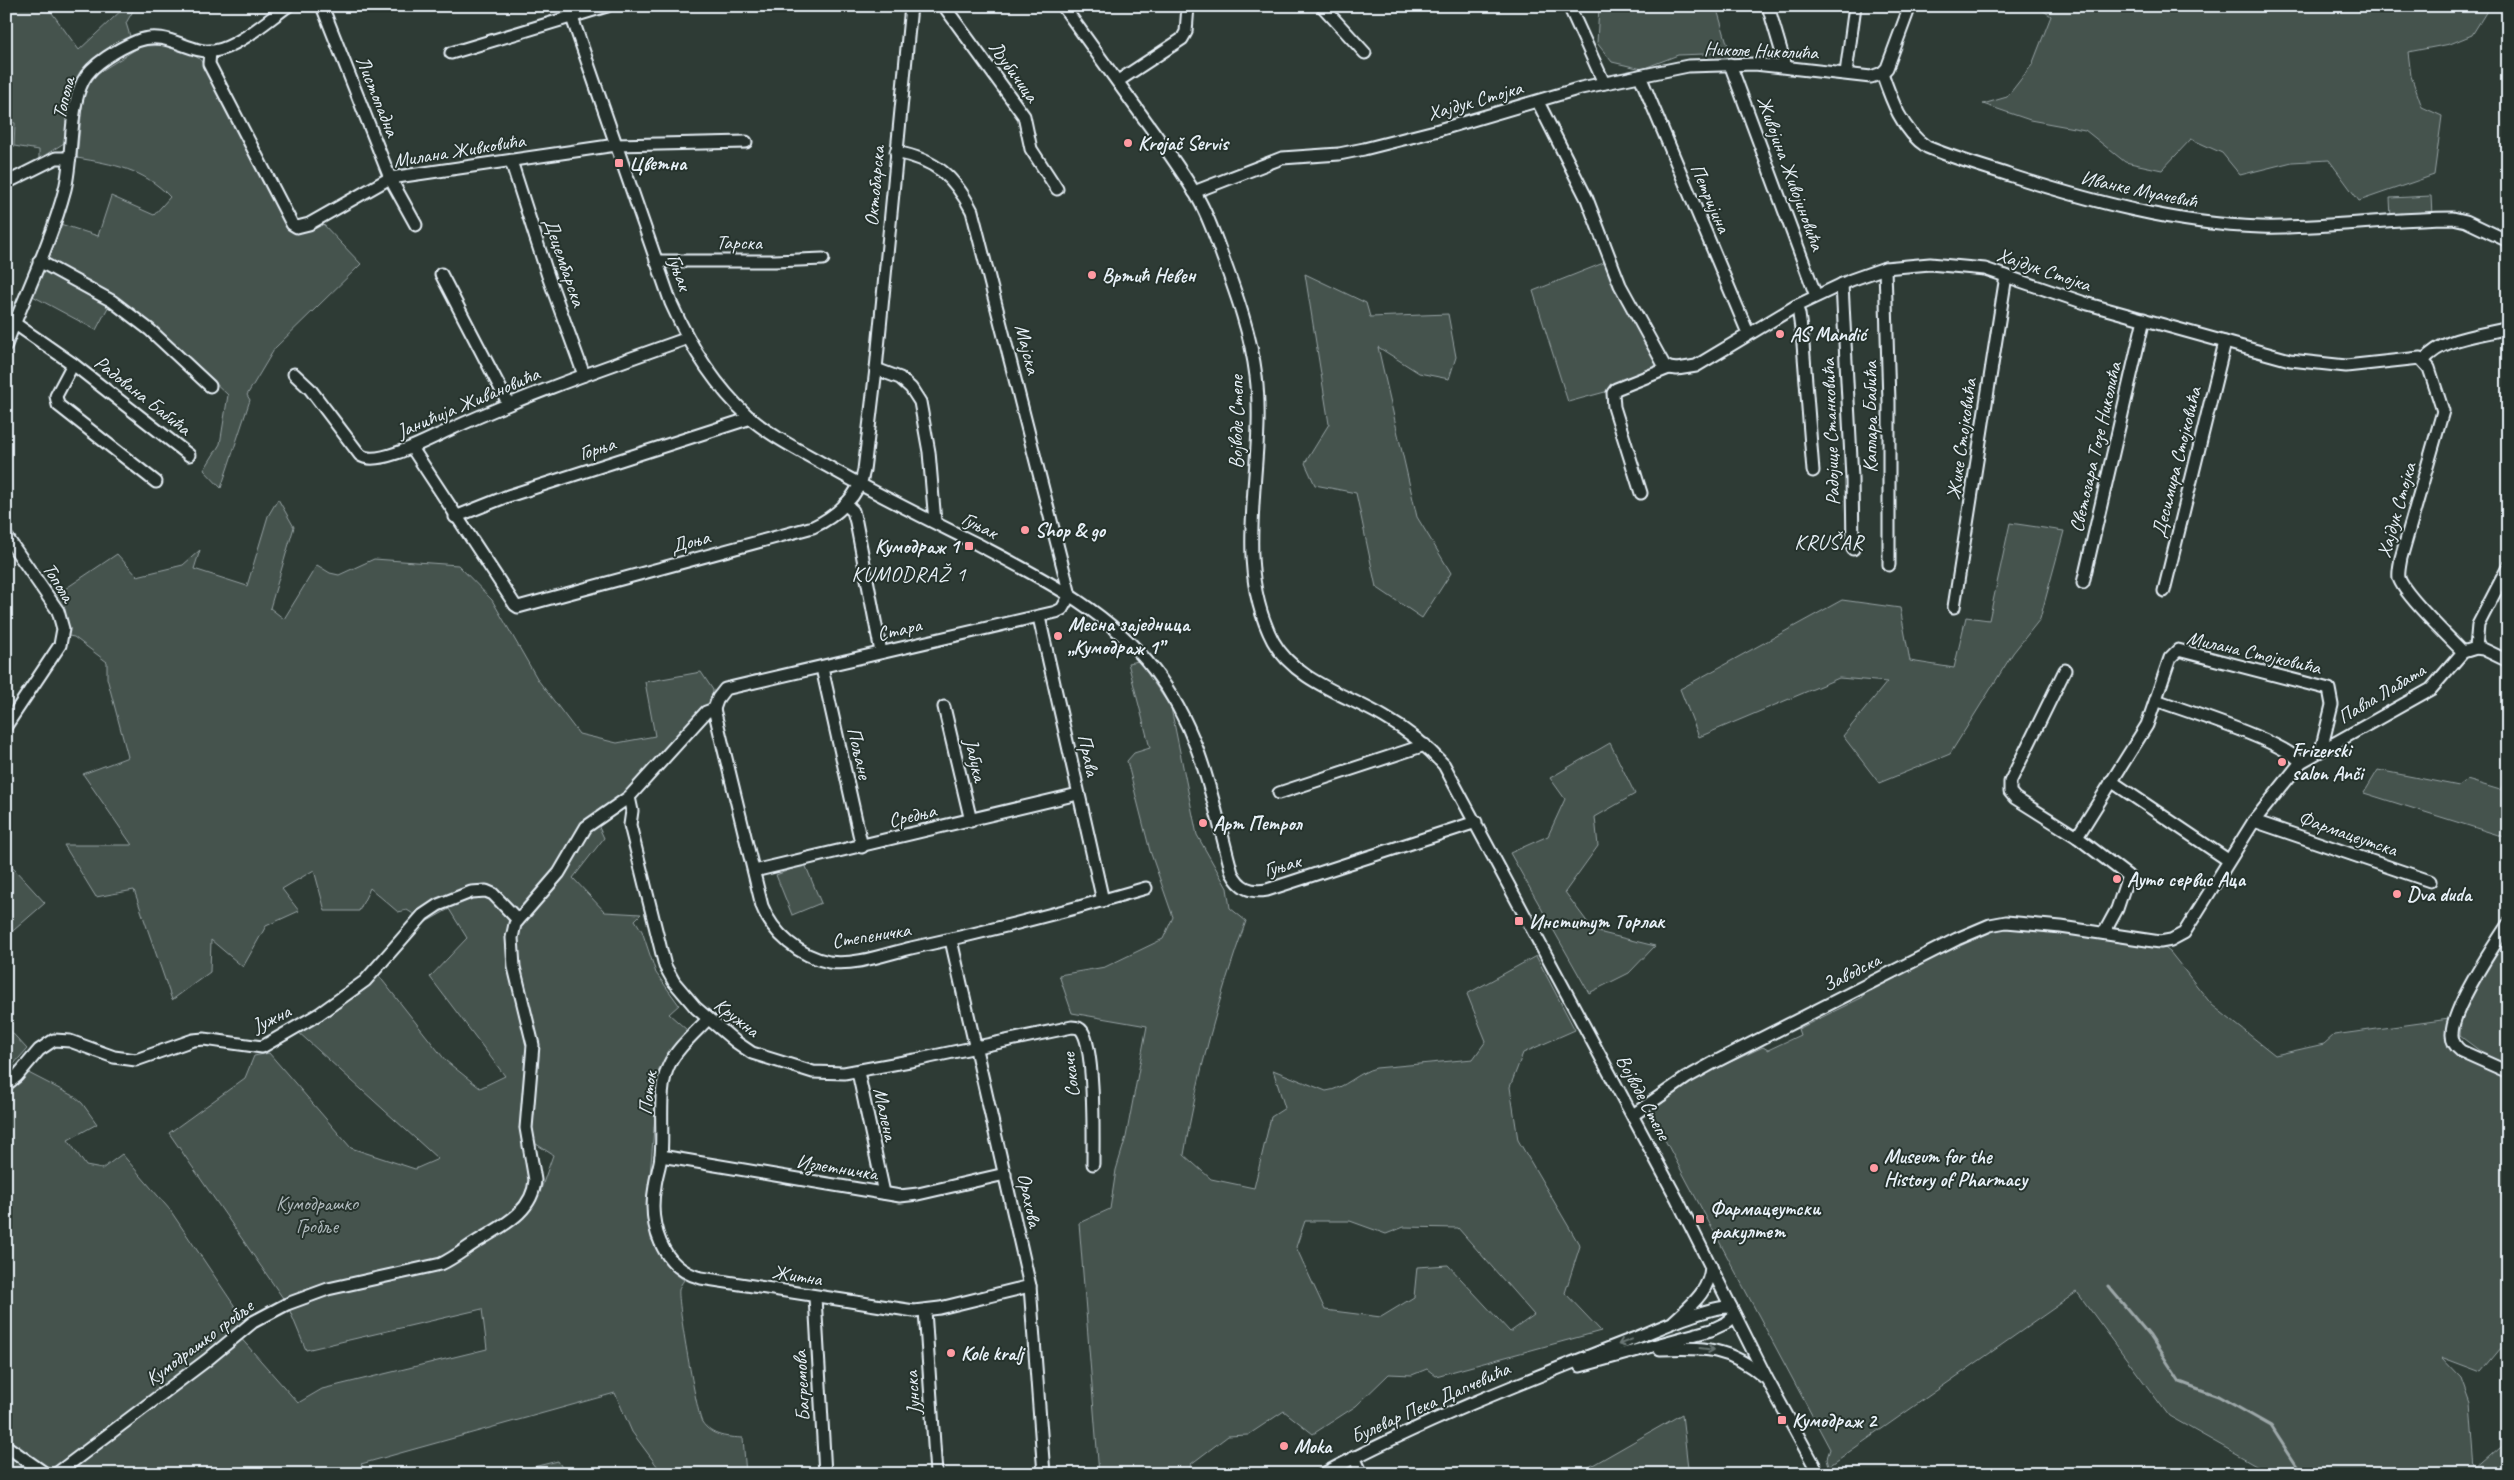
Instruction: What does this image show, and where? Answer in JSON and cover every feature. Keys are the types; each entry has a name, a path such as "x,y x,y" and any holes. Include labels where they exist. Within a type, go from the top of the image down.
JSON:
{"street":[{"path":"210,51 231,45 288,6"},
{"name":"Листопадна","path":"322,6 390,178 416,224"},
{"name":"Гуњак","path":"568,6 670,303 688,338 709,372 729,397 751,418 788,444 859,484 1041,578 1070,595 1129,642 1153,669 1183,714 1204,767 1232,873 1238,884 1256,891 1267,890 1476,822"},
{"path":"451,53 607,6"},
{"name":"Октобарска","path":"859,484 864,474 876,369 911,6"},
{"name":"Љубичица","path":"944,6 1024,116 1031,149 1056,189"},
{"name":"Војводе Степе","path":"1063,6 1177,164 1194,192 1232,282 1244,319 1254,360 1259,421 1252,559 1254,583 1266,625 1280,650 1297,669 1382,716 1426,745 1444,765 1633,1115 1711,1264 1767,1379 1819,1474"},
{"path":"1118,82 1182,39 1186,30 1188,6"},
{"path":"1322,6 1365,53"},
{"path":"1569,6 1604,83"},
{"path":"1768,6 1786,67"},
{"path":"1846,73 1854,6"},
{"path":"1882,73 1887,68 1910,6"},
{"name":"Топола","path":"6,344 59,210 70,158 82,83 92,69 128,46 151,38 167,39 210,51"},
{"name":"Милана Живковића","path":"210,51 209,64 292,224 297,227 309,224 390,178 616,145 746,142"},
{"name":"Николе Николића","path":"1538,102 1604,83 1688,66 1730,64 1786,67 1871,77 1882,73"},
{"name":"Живојина Живојиновића","path":"1730,64 1816,296"},
{"name":"Иванке Муачевић","path":"1882,73 1890,96 1909,132 1927,147 2075,196 2181,218 2260,227 2457,219 2508,241"},
{"name":"Петријина","path":"1640,76 1748,333"},
{"name":"Хајдук Стојка","path":"1194,192 1282,158 1339,154 1364,149 1538,102 1587,199 1620,285 1664,365 1669,368 1677,370 1696,366 1748,333 1796,306 1842,284 1885,268 1943,264 1985,269 2088,304 2290,360 2314,364 2377,364 2414,358 2424,360 2429,368 2443,411 2401,558 2399,577 2402,584 2463,652"},
{"name":"Мајска","path":"896,152 916,156 948,174 963,192 972,211 1070,595"},
{"path":"6,183 56,158 70,158"},
{"name":"Децембарска","path":"511,161 548,276 584,375"},
{"name":"Тарска","path":"656,260 776,261 823,259"},
{"path":"39,261 112,301 150,330 210,386"},
{"name":"Каплара Бабића","path":"1885,268 1888,334 1889,566"},
{"path":"441,274 508,403"},
{"name":"Жике Стојковића","path":"1954,607 2006,276"},
{"name":"Радојице Станковића","path":"1842,284 1852,478 1852,549"},
{"path":"1796,306 1799,314 1813,471"},
{"name":"Светозара Тозе Николића","path":"2083,583 2144,319"},
{"name":"Радована Бабића","path":"14,323 73,364 189,455"},
{"path":"2424,360 2436,349 2449,343 2508,328"},
{"name":"Јанићија Живановића","path":"294,374 310,389 362,457 395,454 412,448 508,403 688,338"},
{"name":"Десимира Стојковића","path":"2164,591 2225,342"},
{"name":"Радована Бабића","path":"73,364 56,396 58,405 156,482"},
{"name":"Хајдук Стојка","path":"1641,493 1614,407 1613,393 1616,389 1669,368"},
{"path":"876,369 900,378 911,388 920,402 929,452 935,522"},
{"name":"Горња","path":"455,517 508,496 751,418"},
{"path":"412,448 455,517"},
{"name":"Доња","path":"455,517 515,605 523,606 813,527 832,517 845,504 859,484"},
{"path":"845,504 853,511 856,522 881,652"},
{"name":"Топола","path":"6,536 58,611 63,629 60,645 6,726"},
{"path":"2476,648 2478,625 2508,567"},
{"name":"Стара","path":"714,709 720,694 728,688 1039,617 1062,609 1070,595"},
{"name":"Права","path":"1039,617 1103,901"},
{"path":"2463,652 2476,648 2508,661"},
{"name":"Милана Стојковића","path":"2077,837 2143,731 2170,658 2178,650 2325,687 2331,693 2332,705 2321,750"},
{"name":"Павла Лабата","path":"2160,942 2171,940 2184,933 2254,821 2301,762 2431,689 2463,652"},
{"name":"Пољане","path":"822,668 862,847"},
{"path":"2065,670 2009,787 2015,798 2077,837 2128,876 2117,909 2104,933"},
{"path":"2156,700 2266,742 2293,754 2301,762"},
{"name":"Јабука","path":"944,707 971,821"},
{"path":"518,920 559,873 586,827 629,798 706,712 714,709"},
{"name":"Степеничка","path":"714,709 762,906 772,925 797,949 820,960 841,963 862,960 951,940 1146,888"},
{"path":"1279,793 1426,745"},
{"path":"2111,782 2228,860"},
{"name":"Средња","path":"754,871 862,847 1078,794"},
{"name":"Кружна","path":"629,798 632,811 630,825 665,966 685,996 708,1019 743,1048 766,1059 813,1072 828,1074 858,1072 976,1047"},
{"name":"Фармацеутска","path":"2254,821 2430,882"},
{"name":"Јужна","path":"6,1085 17,1076 38,1050 54,1040 70,1041 114,1057 136,1060 193,1040 204,1039 262,1047 319,1014 365,981 423,915 451,899 471,892 486,891 493,894 518,920"},
{"name":"Кумодрашко гробље","path":"56,1474 207,1360 253,1322 287,1304 328,1289 441,1264 458,1256 515,1218 534,1188 526,1128 533,1045 516,974 512,947 514,929 518,920"},
{"name":"Заводска","path":"1633,1115 1686,1078 1712,1063 1957,939 1990,925 2018,923 2160,942"},
{"path":"2508,924 2464,1000 2456,1018 2452,1035 2455,1046 2461,1051 2508,1072"},
{"name":"Орахова","path":"951,940 1006,1174 1030,1286 1044,1474"},
{"name":"Поток","path":"661,1156 665,1075 680,1049 708,1019"},
{"name":"Сокаче","path":"976,1047 1072,1027 1082,1030 1091,1066 1093,1164"},
{"name":"Малена","path":"858,1072 884,1193"},
{"name":"Излетничка","path":"661,1156 900,1196 918,1194 1006,1174"},
{"name":"Житна","path":"661,1156 655,1185 655,1224 664,1248 683,1272 701,1278 815,1297 925,1310 1030,1286"},
{"path":"1671,1324 1704,1291 1710,1277 1711,1264"},
{"name":"Багремова","path":"815,1297 825,1474"},
{"name":"Булевар Пека Дапчевића","path":"1323,1474 1354,1457 1447,1413 1527,1380 1671,1324 1719,1308 1733,1311 1726,1323 1711,1330 1527,1380"},
{"name":"Јунска","path":"925,1310 936,1474"},
{"path":"1641,1350 1704,1348 1716,1350 1742,1359 1767,1379"},
{"path":"6,1446 46,1474"},
{"path":"1354,1457 1362,1474"}],"green space":[{"path":"10,6 47,6 79,50 126,6 131,6 133,11 126,23 130,36 115,49 89,63 79,78 64,143 39,159 39,150 14,146 15,123 6,121 6,26 12,21"},
{"path":"1599,6 1716,6 1730,53 1678,55 1642,69 1612,62 1597,43"},
{"path":"2036,6 2490,6 2472,35 2450,44 2408,52 2411,76 2422,107 2442,116 2434,175 2359,201 2329,160 2292,162 2240,175 2222,153 2191,139 2162,170 2125,162 2085,130 2030,120 1983,104 2007,97 2032,65 2051,16"},
{"path":"175,45 200,59 280,206 301,227 321,222 361,264 275,348 247,395 250,400 221,488 204,470 220,444 228,395 154,325 114,296 96,330 27,293 54,222 98,236 111,196 154,215 170,197 150,180 139,174 127,169 77,158 83,96 86,88 98,73 141,46"},
{"path":"2431,196 2432,216 2391,218 2390,198"},
{"path":"1611,260 1664,365 1616,389 1568,402 1533,291"},
{"path":"1305,274 1366,303 1370,317 1448,314 1456,357 1449,379 1419,373 1378,347 1417,517 1451,573 1422,618 1376,587 1356,493 1315,485 1305,463 1329,424"},
{"name":"Кумодрашко Гробље","path":"278,499 294,527 270,608 284,619 317,565 330,573 339,575 374,559 458,565 492,600 538,680 579,734 617,743 655,736 645,682 701,672 713,690 713,701 642,784 595,819 604,838 573,878 605,912 641,914 635,920 642,931 656,973 679,1005 669,1014 687,1030 695,1023 698,1026 675,1045 659,1069 648,1199 651,1239 673,1272 684,1280 680,1286 679,1299 692,1380 702,1422 715,1433 743,1438 746,1474 663,1474 632,1432 615,1393 361,1464 368,1474 46,1474 6,1446 6,1026 27,1049 13,1065 75,1097 82,1103 97,1124 68,1140 86,1166 102,1169 122,1154 170,1210 248,1326 238,1335 298,1403 322,1389 487,1349 482,1309 306,1350 287,1304 169,1133 245,1078 254,1056 269,1053 351,1148 415,1169 438,1159 297,1031 379,976 446,1061 480,1088 505,1076 430,977 467,938 449,909 426,922 407,910 398,912 370,888 359,911 325,911 314,870 282,889 299,911 266,926 243,967 211,940 210,972 172,1000 134,890 96,897 64,845 132,845 83,774 128,757 107,678 107,662 74,637 63,635 50,599 117,554 137,576 183,565 200,550 194,569 247,586 268,516","holes":["519,1127 533,1142 553,1155 540,1192 520,1213 535,1180"]},
{"path":"2010,523 2064,531 2040,619 2013,653 1950,754 1879,783 1843,736 1887,682 1839,678 1699,737 1680,689 1842,600 1900,608 1910,661 1954,668 1966,617 1989,620"},
{"path":"1139,661 1171,708 1197,835 1227,888 1230,908 1246,921 1210,1036 1195,1096 1184,1155 1211,1179 1254,1188 1271,1117 1285,1108 1273,1070 1326,1091 1333,1090 1376,1068 1473,1059 1486,1041 1467,994 1536,956 1575,1030 1523,1053 1510,1087 1518,1140 1580,1246 1565,1293 1601,1331 1436,1376 1427,1369 1412,1375 1389,1374 1356,1406 1313,1434 1284,1411 1248,1435 1228,1436 1191,1464 1187,1474 1099,1474 1079,1223 1110,1209 1116,1170 1126,1137 1147,1026 1072,1013 1059,975 1105,967 1163,939 1173,917 1150,851 1127,761 1134,753 1150,748 1128,663","holes":["1305,1221 1350,1221 1386,1234 1404,1227 1458,1228 1534,1315 1510,1332 1448,1265 1417,1267 1414,1297 1381,1317 1325,1310 1296,1247"]},
{"path":"1610,743 1635,794 1595,817 1598,846 1565,892 1594,931 1655,946 1629,973 1589,993 1510,853 1548,836 1565,799 1550,778"},
{"path":"2378,770 2459,786 2467,780 2500,790 2508,775 2508,838 2364,793"},
{"path":"6,860 45,903 6,937"},
{"path":"805,864 821,903 792,915 776,875"},
{"path":"2002,927 2031,928 2162,946 2170,952 2212,1005 2275,1055 2324,1044 2334,1035 2449,1019 2446,1042 2461,1051 2480,1051 2460,1036 2461,1022 2456,1018 2472,994 2487,959 2501,943 2508,945 2508,1348 2501,1348 2481,1372 2441,1357 2461,1378 2470,1403 2475,1470 2508,1441 2508,1474 2272,1474 2169,1416 2077,1292 1829,1466 1827,1458 1830,1449 1650,1112 1700,1076 1763,1047 1768,1050 1800,1035 1798,1029 1863,997 1863,990"},
{"path":"1682,1414 1688,1468 1692,1474 1577,1474"},
{"path":"6,1455 10,1456 30,1474 6,1474"},
{"path":"558,1461 566,1474 504,1474"}],"waterway":[{"path":"2108,1286 2150,1336 2180,1382 2218,1396 2271,1426 2302,1474"}],"place":[{"name":"Krojač Servis","path":"1128,143"},
{"name":"Цветна","path":"619,163"},
{"name":"Вртић Невен","path":"1092,275"},
{"name":"AS Mandić","path":"1780,334"},
{"name":"Shop & go","path":"1025,530"},
{"name":"Кумодраж 1","path":"969,546"},
{"name":"Месна заједница „Кумодраж 1”","path":"1058,636"},
{"name":"Frizerski salon Anči","path":"2282,762"},
{"name":"Арт Петрол","path":"1203,823"},
{"name":"Ауто сервис Аца","path":"2117,879"},
{"name":"Dva duda","path":"2397,894"},
{"name":"Институт Торлак","path":"1519,921"},
{"name":"Museum for the History of Pharmacy","path":"1874,1168"},
{"name":"Фармацеутски факултет","path":"1700,1219"},
{"name":"Kole kralj","path":"951,1353"},
{"name":"Кумодраж 2","path":"1782,1420"},
{"name":"Moka","path":"1284,1446"}],"district":[{"name":"KRUŠAR","path":"1829,542"},
{"name":"KUMODRAŽ 1","path":"909,574"}]}
